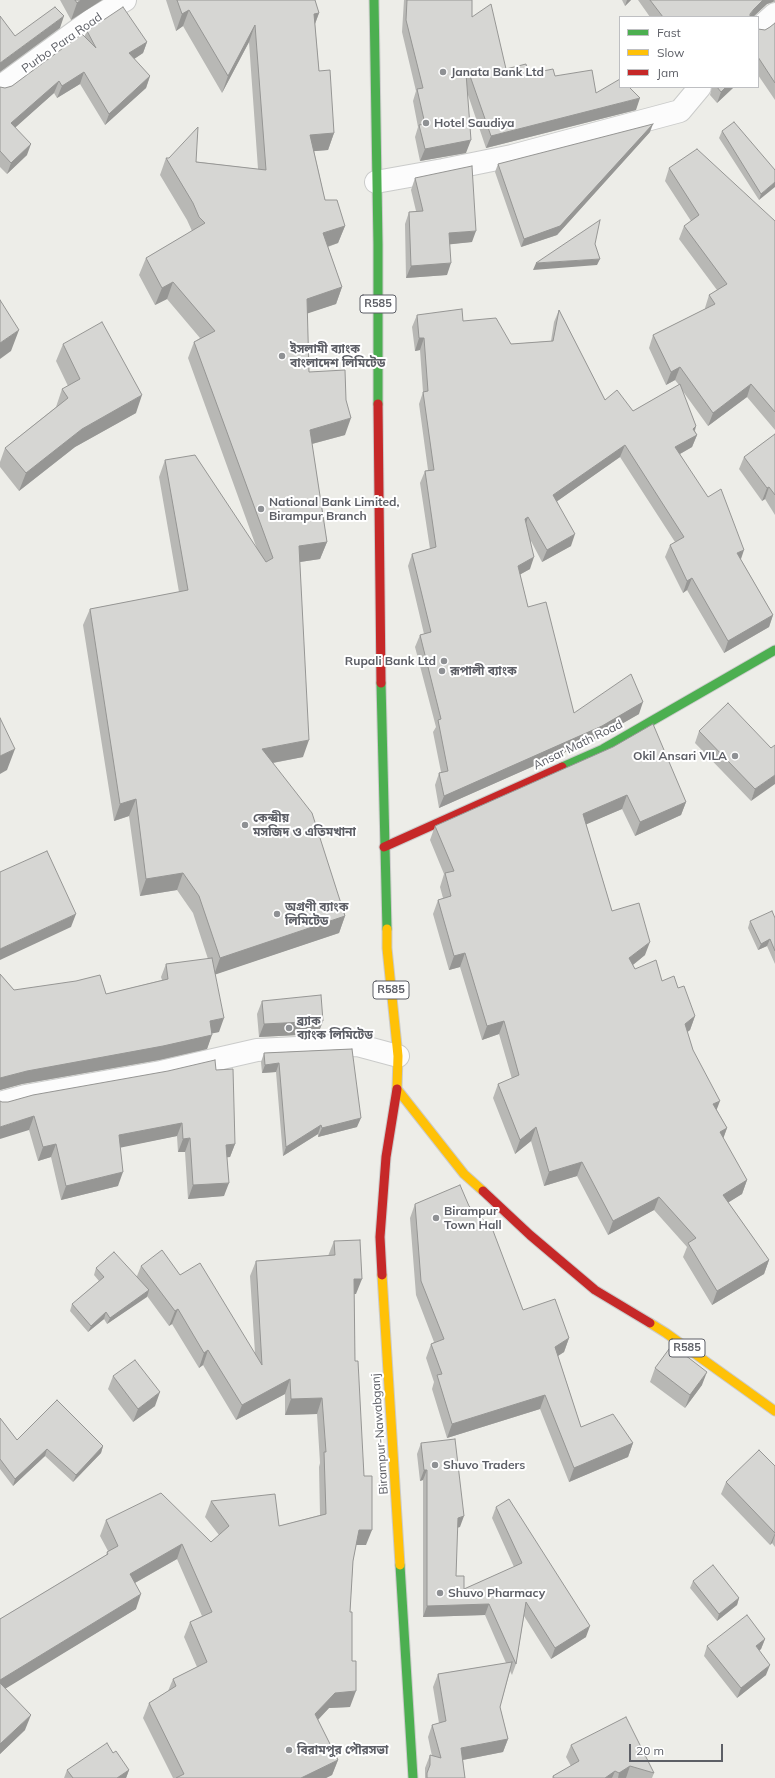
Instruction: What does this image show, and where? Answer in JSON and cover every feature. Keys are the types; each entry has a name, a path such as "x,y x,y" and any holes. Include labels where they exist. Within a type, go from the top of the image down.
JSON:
{"main road":[{"name":"R585","path":"374,0 378,252 379,608 384,847 387,888 387,948 398,1056 397,1089 464,1174 530,1235 595,1290 666,1333 775,1411"},
{"name":"Ansar Math Road","path":"384,847 603,749 775,650"},
{"name":"Birampur-Nawabganj","path":"397,1089 386,1157 380,1237 413,1778"}],"street":[{"name":"Purbo Para Road","path":"0,87 90,21 125,0"},
{"path":"759,28 775,14"},
{"path":"376,182 512,156 680,111 699,88"},
{"path":"0,1103 25,1096 161,1072 258,1050 357,1045 398,1056"}],"building":[{"path":"177,0 315,0 319,13 314,14 319,71 330,70 334,133 310,135 325,200 337,200 345,226 323,233 342,287 307,299 309,372 345,370 346,400 351,418 310,430 327,542 299,546 309,740 262,749 312,813 345,916 220,958 199,896 183,873 146,879 136,799 120,804 90,609 188,590 165,460 195,455 266,562 273,558 194,342 215,331 173,282 162,288 146,258 205,223 199,217 193,203 166,158 169,158 198,127 196,162 266,170 255,25 228,76 189,10 182,14"},
{"path":"407,0 472,0 472,17 491,4 506,69 526,64 528,74 553,69 555,76 592,70 596,93 619,80 619,88 630,88 640,98 491,136 469,73 466,73 471,140 425,149 419,125 425,124 417,89 423,88 406,20"},
{"path":"650,0 763,0 754,9 750,16 662,16"},
{"path":"55,7 64,16 0,63 0,16 15,36"},
{"path":"123,7 147,42 129,53 150,76 109,114 84,72 62,86 59,81 11,123 31,144 11,163 0,151 0,87 5,88 12,86 82,34 96,48 87,31"},
{"path":"775,23 775,83 759,59 759,29 765,30"},
{"path":"718,88 725,88 721,92"},
{"path":"734,122 775,170 775,182 761,194 722,131"},
{"path":"653,124 560,226 524,239 498,164"},
{"path":"697,149 775,221 775,412 751,384 713,413 680,367 671,372 653,335 715,304 709,295 727,284 684,226 699,215 669,168"},
{"path":"472,166 476,231 449,233 451,263 411,266 409,212 423,211 415,178"},
{"path":"600,220 595,244 600,259 536,263"},
{"path":"0,300 19,330 0,343"},
{"path":"462,309 463,321 496,318 511,344 553,341 559,310 605,400 617,390 633,411 680,384 696,426 693,429 697,435 675,447 708,497 721,489 744,550 737,553 773,615 728,641 692,578 687,581 670,545 684,537 625,445 553,495 575,534 547,550 528,517 525,519 534,557 518,566 528,607 546,602 574,713 631,674 643,702 602,726 444,796 439,773 448,771 438,720 441,719 420,635 431,632 412,554 436,547 425,471 434,470 423,392 428,391 424,338 419,338 417,315"},
{"path":"102,322 142,395 82,429 26,473 5,448 68,398 62,389 80,379 63,344"},
{"path":"775,434 775,495 769,487 767,488 744,457"},
{"name":"Okil Ansari VILA","path":"728,703 771,748 775,745 775,775 755,789 699,731"},
{"path":"0,718 15,749 0,756"},
{"path":"653,724 686,802 640,822 627,795 583,814 612,911 639,903 650,942 629,958 635,969 656,960 662,981 674,976 678,988 684,986 695,1016 685,1024 693,1050 720,1101 713,1104 727,1128 720,1132 747,1180 723,1195 769,1260 717,1291 688,1243 696,1238 659,1197 613,1221 582,1162 549,1172 536,1127 520,1140 498,1084 519,1075 504,1021 487,1026 465,953 454,956 438,900 451,896 445,873 454,871 435,826 613,747"},
{"path":"47,851 76,914 0,949 0,872"},
{"path":"772,911 775,918 775,951 770,939 761,944 750,921"},
{"path":"212,958 224,1018 210,1021 212,1035 163,1046 27,1071 0,1078 0,974 14,990 76,981 100,975 106,994 168,979 166,964"},
{"path":"321,995 323,1021 264,1024 262,1001"},
{"path":"352,1049 361,1118 322,1128 321,1125 286,1147 279,1063 265,1065 264,1053"},
{"path":"215,1060 216,1070 233,1069 235,1144 226,1145 229,1183 193,1185 190,1138 183,1139 182,1123 119,1135 123,1172 66,1186 56,1144 43,1147 34,1116 0,1127 0,1101 8,1102 33,1095 168,1071"},
{"path":"460,1185 469,1206 492,1228 523,1310 555,1299 569,1338 555,1347 581,1427 613,1414 633,1443 574,1468 545,1395 452,1424 437,1375 442,1374 431,1344 444,1339 421,1281 415,1204"},
{"path":"360,1240 362,1279 354,1279 355,1361 358,1361 364,1476 372,1476 372,1530 359,1530 353,1561 350,1612 352,1612 352,1661 356,1661 356,1691 335,1693 315,1714 338,1760 301,1778 176,1778 184,1774 149,1703 176,1686 173,1679 207,1662 190,1622 212,1612 182,1544 130,1574 141,1594 0,1680 0,1619 108,1554 107,1552 118,1546 106,1520 161,1493 211,1542 229,1526 211,1501 275,1494 279,1526 326,1514 324,1452 326,1452 322,1398 291,1399 290,1379 242,1405 208,1350 204,1353 178,1309 175,1311 141,1266 162,1250 180,1275 200,1263 262,1365 256,1261 335,1255 334,1241"},
{"path":"114,1252 149,1290 110,1318 106,1312 91,1326 72,1304 104,1277 96,1268"},
{"path":"672,1345 707,1372 690,1395 655,1368"},
{"path":"135,1360 160,1392 138,1409 113,1376"},
{"path":"57,1400 103,1446 76,1475 47,1449 15,1479 0,1459 0,1418 17,1440"},
{"path":"455,1439 464,1516 458,1518 456,1576 464,1576 464,1589 522,1563 496,1507 509,1499 590,1626 555,1648 526,1602 516,1664 489,1604 427,1606 427,1470 424,1470 421,1443"},
{"path":"759,1450 775,1466 775,1533 726,1482"},
{"path":"713,1565 739,1598 719,1614 693,1581"},
{"path":"747,1615 765,1639 756,1646 770,1665 741,1688 707,1646"},
{"path":"512,1662 500,1707 508,1739 461,1748 465,1778 427,1778 430,1765 430,1755 441,1758 432,1725 446,1721 438,1674"},
{"path":"0,1683 31,1715 0,1744"},
{"path":"626,1717 654,1773 630,1766 619,1773 615,1771 605,1778 554,1778 553,1776 579,1761 571,1745"},
{"path":"107,1743 113,1753 116,1751 129,1770 117,1778 73,1778 67,1770"}],"traffic: fast":[{"path":"374,0 378,244 378,404"},
{"path":"562,767 603,749 775,650"},
{"path":"381,683 387,929"},
{"path":"400,1565 413,1778"}],"traffic: slow":[{"path":"387,929 387,948 398,1056 397,1089 464,1174 483,1191"},
{"path":"382,1275 400,1565"},
{"path":"650,1323 775,1411"}],"traffic: jam":[{"path":"378,404 381,683"},
{"path":"384,847 562,767"},
{"path":"382,1275 380,1237 386,1157 397,1089"},
{"path":"483,1191 530,1235 595,1290 650,1323"}],"place":[{"name":"Janata Bank Ltd","path":"443,72"},
{"name":"Hotel Saudiya","path":"426,123"},
{"name":"ইসলামী ব্যাংক বাংলাদেশ লিমিটেড","path":"282,356"},
{"name":"National Bank Limited, Birampur Branch","path":"261,509"},
{"name":"Rupali Bank Ltd","path":"444,661"},
{"name":"রূপালী ব্যাংক","path":"442,671"},
{"name":"Okil Ansari VILA","path":"735,756"},
{"name":"কেন্দ্রীয় মসজিদ ও এতিমখানা","path":"245,825"},
{"name":"অগ্রণী ব্যাংক লিমিটেড","path":"277,914"},
{"name":"ব্র্যাক ব্যাংক লিমিটেড","path":"289,1028"},
{"name":"Birampur Town Hall","path":"436,1218"},
{"name":"Shuvo Traders","path":"435,1465"},
{"name":"Shuvo Pharmacy","path":"440,1593"},
{"name":"বিরামপুর পৌরসভা","path":"289,1750"}]}
